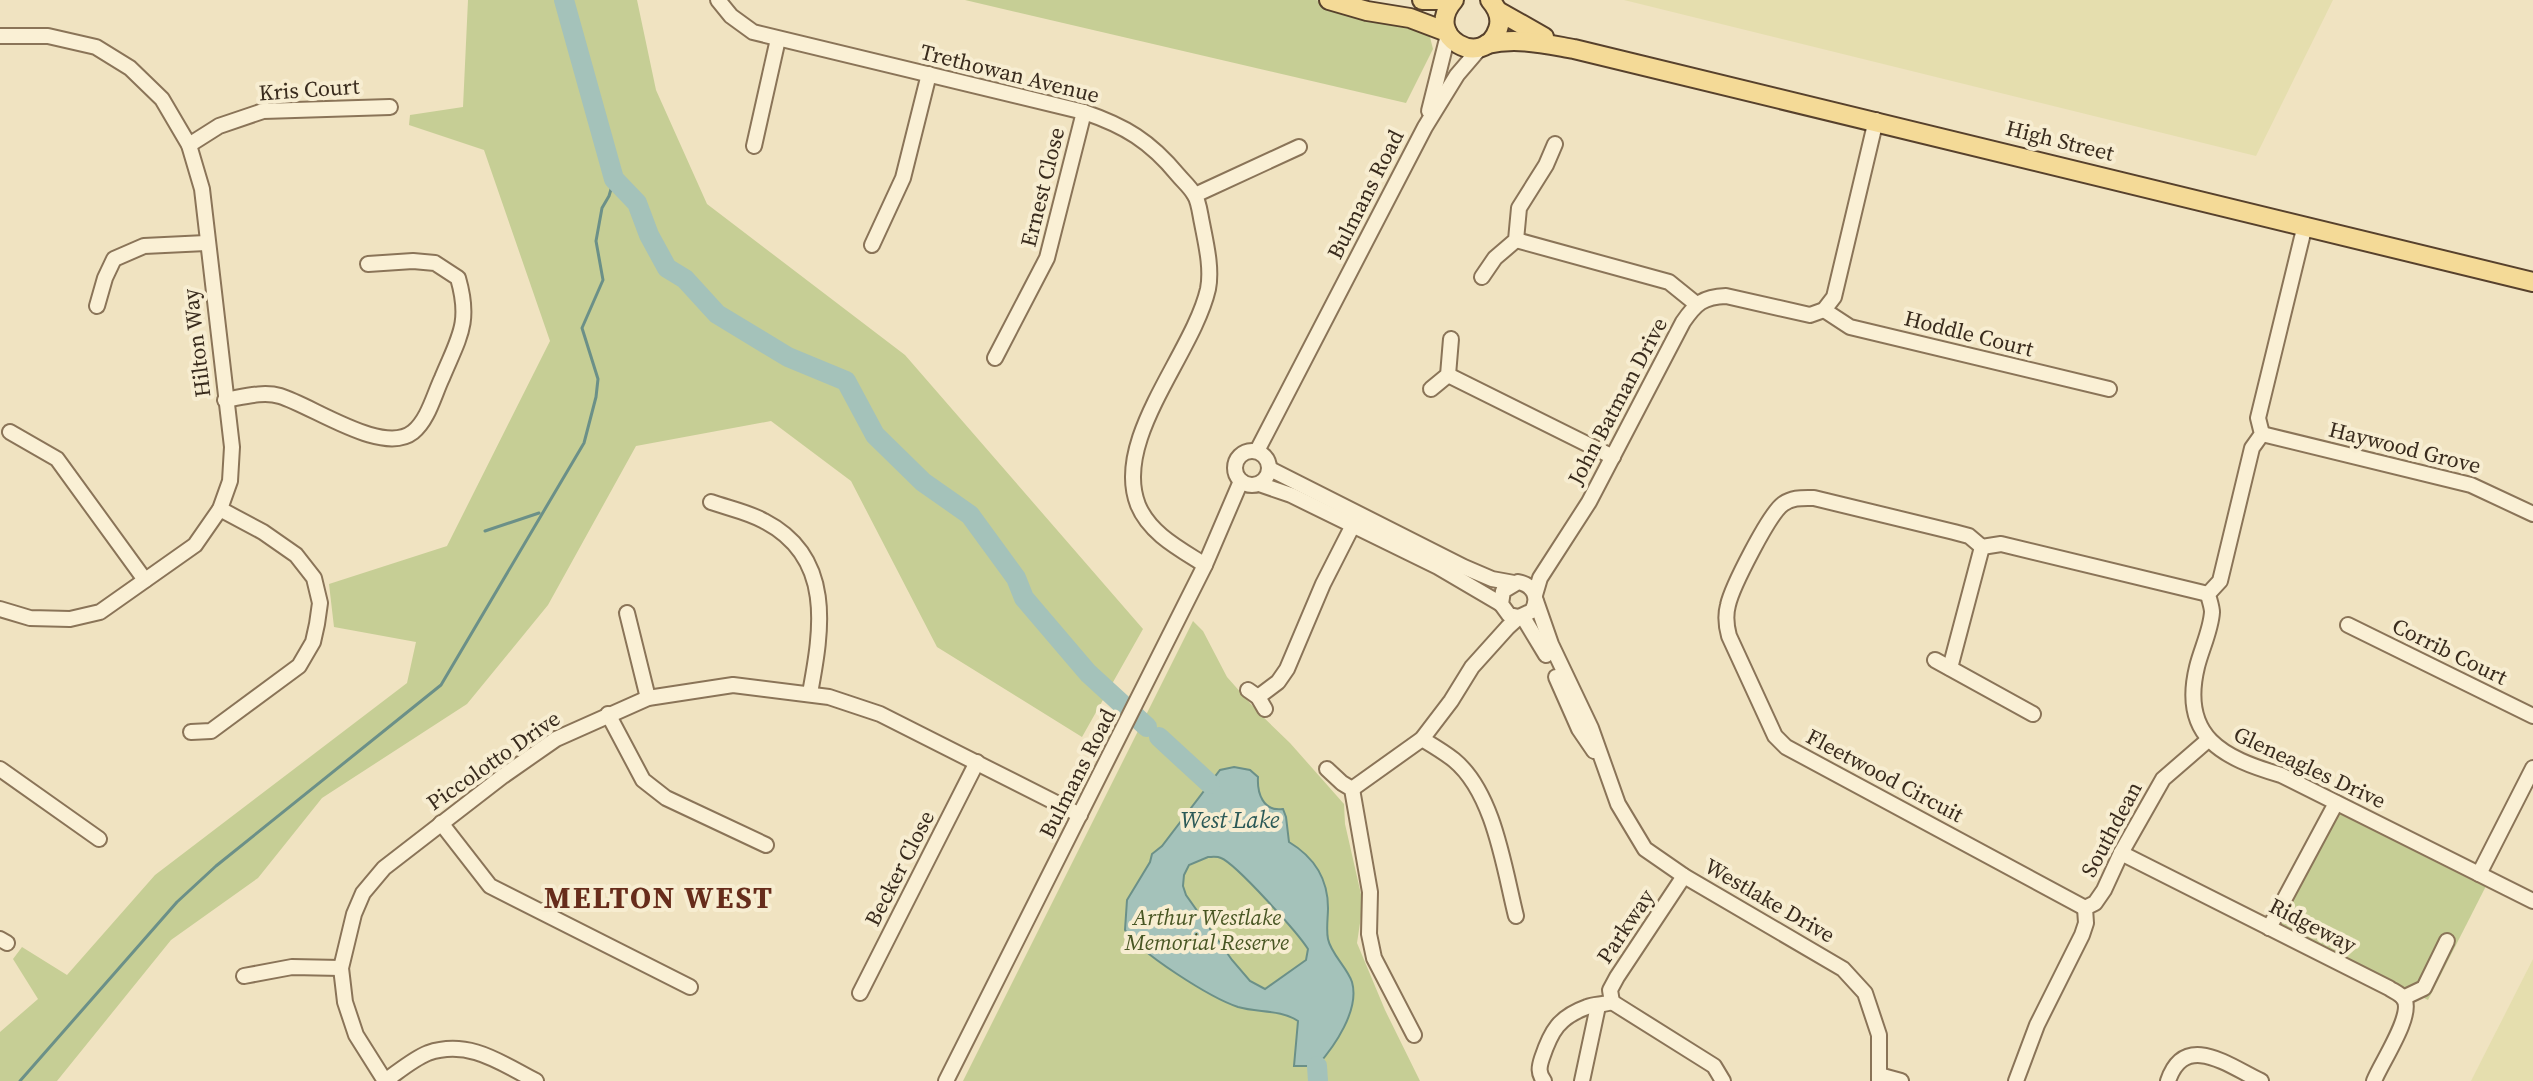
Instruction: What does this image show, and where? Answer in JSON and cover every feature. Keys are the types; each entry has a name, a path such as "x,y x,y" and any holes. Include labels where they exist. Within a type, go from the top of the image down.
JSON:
{"main road":[{"path":"1329,0 1367,11 1410,18 1448,34 1466,48 1484,45 1498,31 1494,5"},
{"path":"1422,0 1451,0 1445,13 1448,34"},
{"name":"High Street","path":"1494,5 1531,31 1574,49"},
{"name":"High Street","path":"1484,45 1526,40 1574,49 2533,282"}],"street":[{"name":"Trethowan Avenue","path":"718,0 731,16 753,32 1084,112 1114,123 1139,137 1166,161 1195,195 1208,253 1208,288 1198,318 1142,433 1134,456 1132,477 1137,502 1154,531 1205,565"},
{"name":"Bulmans Road","path":"1425,127 1448,34"},
{"name":"Hilton Way","path":"0,36 48,36 96,47 130,68 162,99 189,145 202,189 232,447 230,481 220,509 195,545 100,612 70,619 30,618 0,609"},
{"path":"754,146 778,39"},
{"name":"Bulmans Road","path":"1257,451 1425,127 1457,75 1484,45"},
{"path":"872,245 903,178 929,74"},
{"name":"Kris Court","path":"189,145 219,126 263,111 390,107"},
{"name":"Ernest Close","path":"995,358 1047,258 1084,112"},
{"path":"1824,310 1834,297 1876,120"},
{"path":"1482,277 1495,258 1516,240 1519,208 1546,165 1555,144"},
{"path":"1195,195 1299,147"},
{"name":"Gleneagles Drive","path":"2305,225 2258,418 2262,434 2252,448 2220,581 2208,594 2212,612 2196,672 2194,707 2208,740 2250,766 2281,775 2533,901"},
{"path":"1516,240 1669,282 1695,303"},
{"path":"97,306 114,259 144,246 206,243"},
{"path":"225,400 278,395 372,436 389,440 411,433 423,419 462,331 466,304 458,278 435,263 368,264"},
{"name":"John Batman Drive","path":"1536,598 1540,578 1589,502 1695,303 1726,296 1810,315 1824,310"},
{"name":"Hoddle Court","path":"1824,310 1850,327 2109,389"},
{"path":"1431,389 1448,375 1451,339"},
{"path":"1448,375 1613,457"},
{"path":"10,432 57,459 145,580"},
{"name":"Haywood Grove","path":"2262,434 2471,485 2533,514"},
{"path":"1352,789 1422,739 1472,667 1521,617 1532,611 1536,598 1529,586 1492,579 1464,567 1270,469 1266,458 1257,451 1245,452 1237,460 1235,471 1241,481 1291,495 1353,525 1438,567 1502,606 1509,615 1521,617"},
{"path":"1259,484 1270,469"},
{"name":"Bulmans Road","path":"946,1081 1205,565 1241,481"},
{"name":"Fleetwood Circuit","path":"2085,908 1786,747 1775,736 1729,636 1725,621 1728,603 1769,521 1782,505 1796,498 1814,498 1954,532 1969,536 1982,547 2001,544 2208,594"},
{"path":"711,502 762,520 781,531 808,565 818,588 821,615 810,693"},
{"path":"191,732 211,731 299,666 313,642 320,603 314,578 296,555 263,532 220,509"},
{"path":"1257,699 1278,682 1287,669 1323,584 1353,525"},
{"path":"1950,668 1982,547"},
{"name":"John Batman Drive","path":"1516,583 1532,575 1554,556"},
{"path":"1484,653 1502,606 1503,591 1516,583"},
{"name":"Westlake Drive","path":"1536,598 1551,644 1591,728 1618,804 1645,849 1684,876 1843,969 1865,993 1879,1035 1879,1078"},
{"path":"627,613 648,698"},
{"name":"Westlake Drive","path":"1521,617 1542,645 1579,729 1607,772"},
{"name":"Corrib Court","path":"2348,625 2533,716"},
{"path":"1935,660 2033,714"},
{"name":"Piccolotto Drive","path":"385,1081 356,1035 345,1002 341,968 354,914 363,893 384,868 556,739 648,698 733,685 810,693 880,714 1080,815"},
{"path":"608,714 643,780 666,798 766,845"},
{"path":"1422,739 1455,760 1471,778 1484,800 1515,912 1530,906"},
{"name":"Southdean","path":"2016,1081 2037,1025 2082,935 2086,923 2085,908 2095,903 2163,779 2208,740"},
{"name":"Becker Close","path":"860,993 977,762"},
{"path":"2479,874 2533,768"},
{"path":"0,769 99,839"},
{"path":"1327,769 1352,789 1370,892 1369,934 1374,958 1414,1035"},
{"path":"2269,928 2336,803"},
{"path":"441,823 490,886 690,987"},
{"name":"Ridgeway","path":"2121,853 2389,988 2403,998"},
{"name":"Parkway","path":"1582,1081 1610,990 1684,876"},
{"path":"2374,1081 2403,1021 2407,1009 2403,998 2424,988 2447,941"},
{"path":"244,976 292,967 341,968"},
{"path":"1544,1081 1539,1067 1551,1031 1589,1005 1605,1004 1714,1066 1723,1081"},
{"path":"385,1081 427,1054 460,1047 487,1056 536,1081"},
{"path":"2168,1081 2180,1059 2189,1054 2209,1056 2261,1081"},
{"path":"1879,1078 1901,1081"}],"shaded area":[{"path":"1624,0 2333,0 2256,156"},
{"path":"2533,959 2533,1081 2471,1081"}],"green space":[{"path":"468,0 637,0 656,90 707,204 905,355 1143,629 1082,737 937,647 851,481 771,421 636,446 548,605 467,704 322,798 258,878 171,940 57,1081 0,1081 0,1032 38,999 13,959 22,947 67,975 155,875 407,683 416,642 334,627 329,584 447,546 550,341 484,150 409,125 410,115 463,107"},
{"path":"965,0 1316,0 1417,26 1430,37 1433,49 1406,103"},
{"name":"Arthur Westlake Memorial Reserve","path":"1193,621 1203,631 1227,677 1344,804 1345,824 1363,903 1357,943 1420,1081 963,1081"},
{"path":"2337,811 2486,886 2428,1000 2279,926"}],"water":[{"name":"West Lake","path":"1234,767 1250,770 1258,777 1259,789 1266,804 1271,808 1283,809 1289,842 1306,855 1322,878 1327,897 1328,939 1350,976 1353,993 1344,1027 1317,1066 1294,1066 1298,1021 1284,1015 1238,1007 1211,994 1160,962 1125,930 1127,900 1152,854 1162,846 1220,770","holes":["1210,857 1221,858 1240,872 1308,949 1306,960 1265,989 1250,981 1232,960 1186,895 1184,875 1189,865"]}],"waterway":[{"path":"564,0 614,179 637,203 649,235 667,268 685,279 717,314 788,357 846,381 875,435 923,482 970,515 1016,578 1024,598 1088,673 1147,727"},
{"path":"20,1081 177,902 216,866 441,685 584,443 598,379 582,328 603,280 596,241 602,208 614,179"},
{"path":"485,531 539,513"},
{"path":"1159,737 1210,784"},
{"path":"1317,1066 1318,1081"}],"district":[{"name":"MELTON WEST","path":"659,898"}]}
